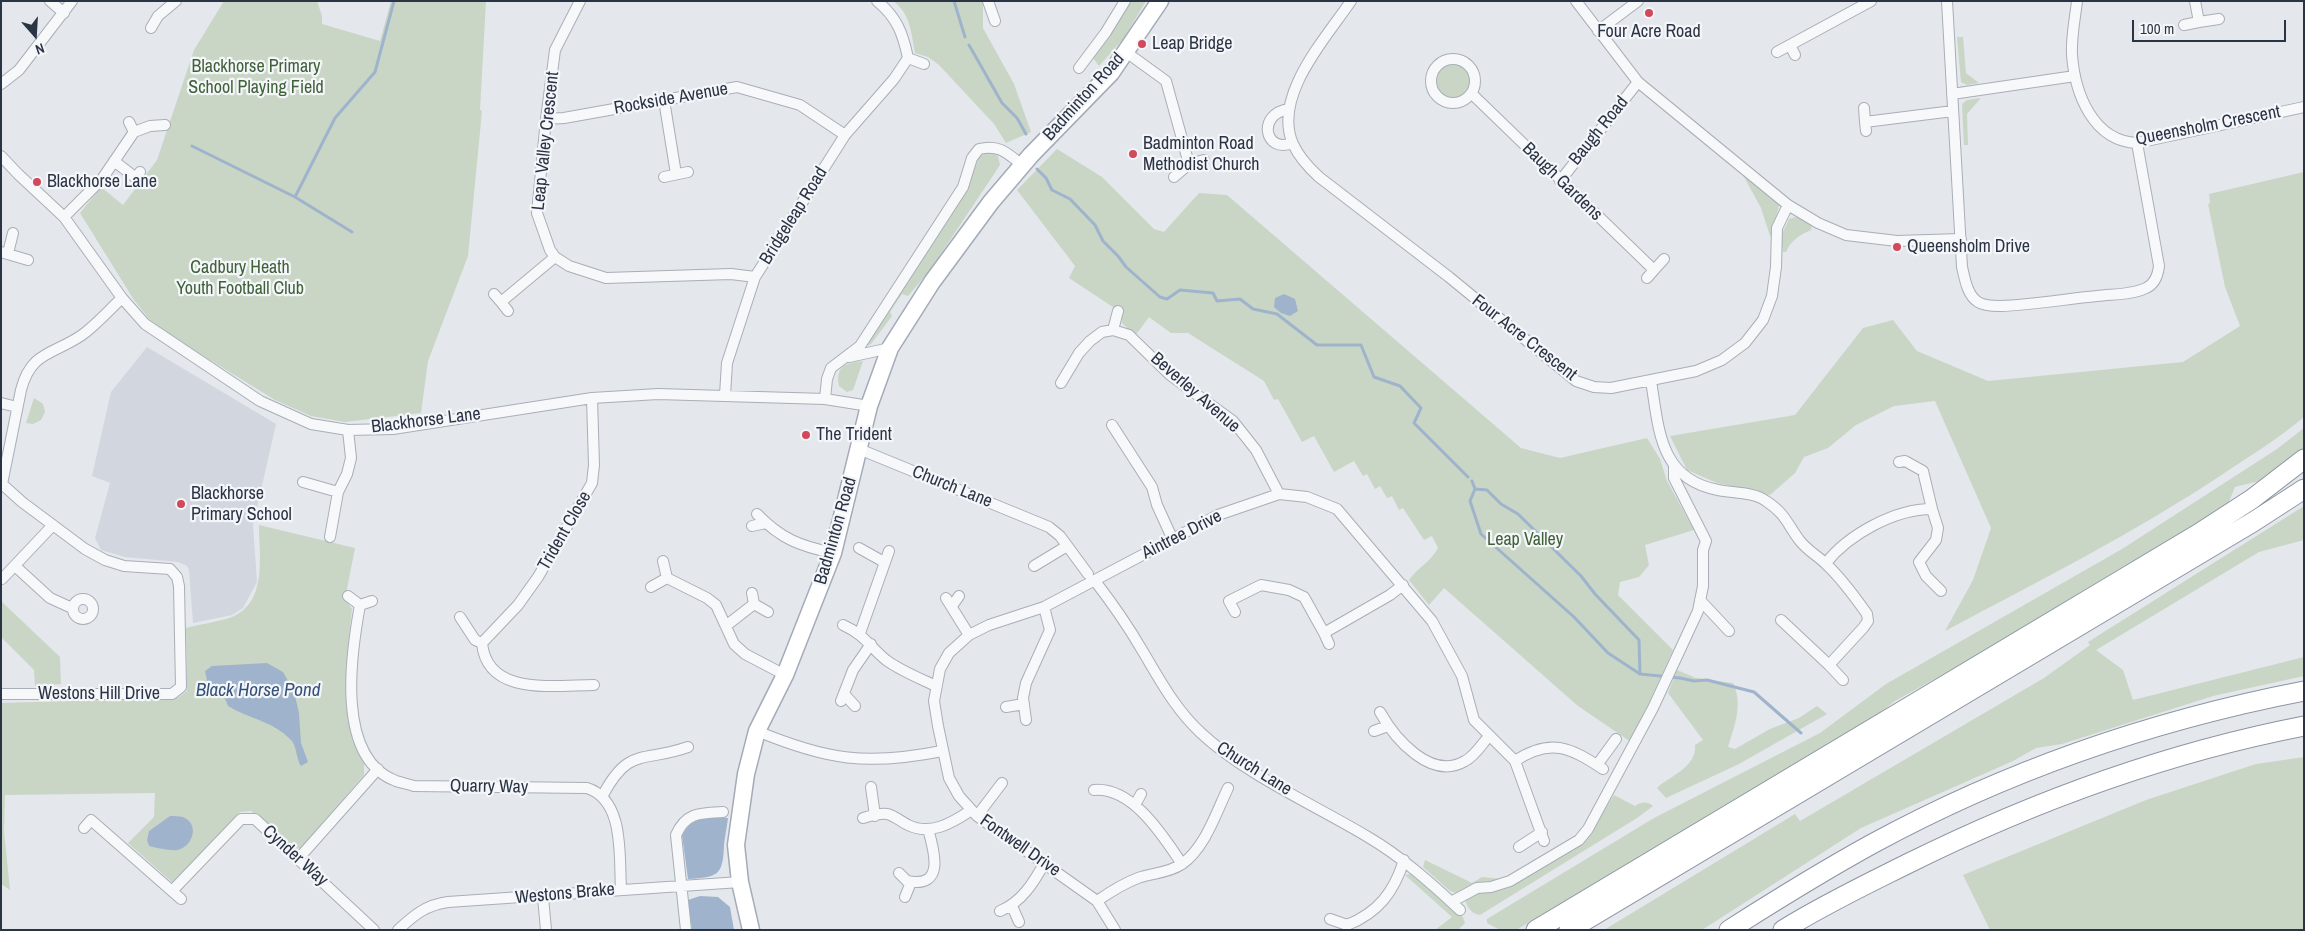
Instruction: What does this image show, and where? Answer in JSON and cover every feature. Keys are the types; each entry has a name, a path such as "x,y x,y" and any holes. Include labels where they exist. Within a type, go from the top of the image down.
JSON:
{"highway":[{"path":"1536,930 2198,534 2252,498 2304,459"},
{"path":"1569,930 2236,532 2304,489"},
{"path":"1730,930 1795,888 1873,843 1957,802 2048,764 2149,728 2238,704 2304,691"},
{"path":"1783,930 1809,914 1970,833 2063,794 2159,761 2252,736 2304,726"}],"main road":[{"name":"Badminton Road","path":"750,930 740,882 736,845 746,774 757,731 785,675 833,553 869,406 890,348 932,282 991,202 1022,165 1111,74 1160,1"}],"street":[{"path":"50,1 64,13"},
{"path":"1,84 19,70 72,1"},
{"path":"151,28 158,16 176,1"},
{"path":"877,1 895,19 903,36 908,58 924,64"},
{"path":"988,1 995,21"},
{"name":"Badminton Road","path":"1079,68 1106,32 1125,1"},
{"name":"Four Acre Crescent","path":"1351,1 1292,93 1289,109 1292,143 1302,160 1319,177 1449,277 1576,381 1594,387 1611,388 1651,381 1696,370 1722,360 1745,343 1763,320 1772,296 1776,267 1777,228 1788,205"},
{"path":"1576,1 1638,82 1788,205 1818,223 1846,235 1897,241 1961,239"},
{"path":"1598,31 1638,1"},
{"path":"1777,52 1870,1"},
{"path":"1947,1 1961,239 1966,282 1977,302 1987,305 2070,299 2134,292 2146,288 2158,275 2159,266 2137,143"},
{"name":"Queensholm Crescent","path":"2078,1 2072,55 2075,76 2083,101 2093,121 2107,134 2125,142 2137,143 2304,107"},
{"path":"2195,1 2199,22"},
{"name":"Leap Valley Crescent","path":"555,257 550,250 536,213 555,50 581,2"},
{"path":"2184,25 2219,20"},
{"path":"1790,45 1796,55"},
{"path":"1126,52 1166,81 1189,164"},
{"name":"Bridgeleap Road","path":"725,395 727,363 755,278 845,135 894,79 908,58"},
{"path":"1446,60 1461,60 1469,65 1474,73 1475,85 1472,94 1456,103 1441,100 1434,92 1431,82 1433,72 1439,64 1446,60"},
{"path":"1952,94 2075,76"},
{"name":"Baugh Road","path":"1560,181 1638,82"},
{"name":"Rockside Avenue","path":"546,119 564,118 737,87 800,105 845,135"},
{"name":"Baugh Gardens","path":"1472,94 1651,274 1664,259"},
{"path":"664,100 676,174"},
{"path":"1864,108 1865,127 1953,111"},
{"path":"1289,109 1275,113 1269,120 1267,130 1270,140 1276,144 1287,145 1292,143"},
{"path":"130,122 134,132"},
{"path":"64,217 102,179 134,132 150,126 165,125"},
{"path":"825,399 827,379 831,368 860,346 963,187 972,158 979,149 991,146 1007,153 1022,165"},
{"name":"Blackhorse Lane","path":"1,156 64,217 122,298 145,324 260,401 310,424 348,430 393,429 592,398 658,394 825,399 869,406"},
{"path":"1174,177 1189,164 1204,160"},
{"path":"114,161 136,178 140,172"},
{"path":"664,177 688,172"},
{"path":"13,234 4,252 28,260"},
{"path":"508,311 498,298 555,257 584,273 606,278 731,274 755,278"},
{"name":"Westons Hill Drive","path":"1,694 172,694 181,687 177,577 170,569 124,566 105,560 85,549 22,502 2,484 16,407 25,375 32,363 42,355 82,335 122,298"},
{"path":"1061,383 1073,374 1079,353 1090,341 1102,332 1114,330 1118,311"},
{"name":"Beverley Avenue","path":"1114,330 1129,336 1170,375 1233,421 1256,450 1279,494"},
{"path":"845,358 890,348"},
{"path":"1651,381 1661,441 1674,466 1694,482 1710,488 1764,499 1785,515 1800,541 1811,553 1826,563 1867,614 1868,621 1829,665"},
{"name":"Trident Close","path":"482,643 518,605 538,577 592,483 594,464 592,398"},
{"path":"1,403 16,407"},
{"path":"1112,425 1152,487 1159,510 1173,540"},
{"path":"330,537 338,492 347,474 351,458 348,430"},
{"name":"Church Lane","path":"859,449 1049,527 1067,546 1118,611 1168,695 1183,716 1201,734 1241,763 1369,837 1404,860 1460,910"},
{"path":"1899,462 1905,461 1923,470 1938,528 1936,540 1919,562 1926,576 1942,591"},
{"path":"1451,902 1477,888 1491,887 1510,881 1578,840 1596,816 1667,678 1698,611 1703,550 1706,541 1674,478 1674,466"},
{"path":"303,482 338,492"},
{"name":"Aintree Drive","path":"942,751 934,701 936,686 940,669 949,653 969,635 989,625 1044,607 1092,578 1173,540 1218,515 1279,494 1307,497 1337,509 1432,621 1462,676 1474,720 1515,761 1543,836 1519,847"},
{"path":"1826,563 1838,547 1894,515 1914,509 1932,509"},
{"path":"757,514 784,538 808,548 833,553"},
{"path":"752,526 766,523"},
{"path":"2,580 54,525"},
{"path":"1034,566 1067,546"},
{"path":"860,548 884,562"},
{"path":"860,633 888,551"},
{"path":"663,561 667,578 712,601 716,605 734,644 745,654 785,675"},
{"path":"16,566 50,598 72,608"},
{"path":"651,587 667,578"},
{"path":"1235,612 1229,601 1261,585 1280,588 1304,598 1329,644"},
{"path":"1324,632 1390,595 1403,585"},
{"path":"752,593 754,604 768,612"},
{"path":"348,596 360,605 372,600"},
{"path":"960,596 949,602 969,635"},
{"path":"1700,600 1729,631"},
{"path":"726,625 754,604"},
{"name":"Quarry Way","path":"360,605 352,657 354,730 364,751 378,769 394,781 414,786 587,788 603,796"},
{"path":"1026,720 1024,704 1026,683 1050,630 1044,607"},
{"path":"460,617 474,640 482,643 483,653 489,664 505,680 520,685 594,685"},
{"path":"1781,620 1843,680"},
{"path":"844,625 860,633 899,669 936,686"},
{"path":"855,706 842,698 853,670 871,644"},
{"path":"1006,707 1024,704"},
{"path":"1380,712 1388,726 1422,759 1439,767 1456,766 1468,760 1489,736"},
{"path":"1374,731 1388,726"},
{"path":"757,731 815,752 860,760 904,758 942,751"},
{"path":"1515,761 1536,750 1566,748 1600,767 1616,739"},
{"path":"621,890 616,822 612,808 603,796 612,778 624,764 638,757 658,756 688,747"},
{"name":"Fontwell Drive","path":"942,751 949,778 974,813 1097,901 1115,930"},
{"path":"298,858 378,769"},
{"path":"863,818 888,814 912,828 938,828 974,813 1002,783"},
{"path":"871,787 875,816"},
{"path":"1097,901 1117,887 1182,864 1195,850 1208,829 1228,788"},
{"path":"1094,790 1108,791 1135,805 1154,824 1182,864"},
{"path":"1135,805 1141,794"},
{"path":"686,930 676,834 680,824 699,812 723,812"},
{"name":"Cynder Way","path":"172,890 241,818 255,819 374,930"},
{"path":"84,828 91,820 181,899"},
{"path":"911,882 926,879 934,872 937,863 928,829"},
{"path":"1330,919 1345,927 1364,918 1383,903 1398,880 1404,860"},
{"path":"1000,911 1012,906 1028,890 1045,862"},
{"path":"900,873 911,882"},
{"name":"Westons Brake","path":"398,930 418,912 433,904 740,882"},
{"path":"905,897 911,882"},
{"path":"544,897 546,930"},
{"path":"1012,906 1019,922"}],"shaded area":[{"name":"Blackhorse Primary School","path":"147,347 276,424 253,525 257,582 243,608 232,615 193,623 189,570 187,566 178,562 125,557 101,550 95,538 110,483 92,476 111,392"}],"green space":[{"path":"224,1 317,1 322,16 322,24 380,41 391,1 486,1 480,110 482,111 468,256 428,361 421,413 345,422 311,416 275,400 176,339 150,320 134,300 80,213 101,187 123,205 157,160 194,50"},
{"path":"893,1 983,1 983,28 1014,84 1031,132 1006,143 994,124 939,65 928,57 915,53 907,18"},
{"path":"1130,1 1146,1 1124,38 1099,66 1093,58"},
{"path":"1957,37 1963,37 1966,73 1979,83 1967,85 1961,82"},
{"path":"1453,62 1466,68 1472,81 1466,94 1453,100 1440,94 1434,81 1440,68"},
{"path":"1981,98 1967,114 1968,145 1964,145 1962,104 1967,100"},
{"name":"Leap Valley","path":"1057,149 1102,177 1154,229 1164,232 1199,193 1227,195 1521,448 1560,458 1647,438 1660,459 1667,481 1694,530 1645,545 1649,565 1639,577 1620,582 1618,595 1673,650 1631,742 1578,706 1444,588 1429,605 1409,580 1432,557 1438,548 1432,536 1424,540 1403,508 1399,510 1392,496 1387,498 1380,486 1375,489 1367,474 1363,476 1354,461 1334,472 1314,436 1302,442 1278,399 1274,400 1264,381 1188,333 1171,333 1149,317 1135,336 1122,323 1122,313 1069,278 1075,266 1017,190"},
{"path":"991,152 998,156 1000,165 930,270 908,296 902,294 890,312 892,316 871,344 864,347 965,193 980,155"},
{"path":"2304,172 2304,417 2264,447 2189,496 2086,556 1945,631 1973,580 1991,528 1935,401 1894,406 1856,425 1828,448 1804,457 1795,473 1770,495 1717,483 1687,470 1670,436 1795,415 1863,328 1893,320 1917,351 1988,381 2183,362 2240,326 2225,287 2208,204 2210,203 2209,194"},
{"path":"1743,175 1779,205 1772,235 1770,236 1761,208"},
{"path":"1796,217 1812,224 1811,230 1796,238 1786,252 1783,252 1781,236 1789,219"},
{"path":"863,361 853,390 847,392 839,386 840,370 852,363"},
{"path":"34,398 43,404 45,412 41,420 33,424 26,423"},
{"path":"2304,428 2304,448 2259,481 2235,487 2228,504 2156,550 2129,563 2077,594 2057,611 1895,701 1871,720 1762,787 1516,930 1500,930 1487,923 1487,919 1654,818 1820,733 1886,684 2122,549 2277,449"},
{"path":"2304,506 2304,540 2259,552 2096,650 2123,670 2133,700 2304,657 2304,676 2213,696 2062,744 2036,748 2013,761 1861,828 1702,930 1604,930 1795,814 1800,821 2044,678 2090,645 2088,642"},
{"path":"259,525 355,548 345,599 352,609 347,657 347,696 352,739 364,761 364,775 301,848 295,849 251,811 240,812 173,883 128,843 154,817 155,793 5,795 4,831 10,890 1,884 1,703 177,698 187,691 186,628 232,617 243,610 251,601 259,577"},
{"path":"1,601 60,657 61,684 35,686 34,670 1,637"},
{"path":"1677,670 1696,678 1733,683 1738,707 1728,747 1735,749 1770,729 1799,718 1817,706 1827,714 1739,764 1666,798 1657,788 1688,765 1695,753 1695,745 1703,740 1668,693"},
{"path":"2304,757 2304,930 1990,930 1963,875 2146,800 2256,764"},
{"path":"1614,795 1635,806 1648,803 1653,806 1637,818 1480,915 1469,909 1465,896 1497,887 1591,831"},
{"path":"1425,860 1472,883 1482,877 1502,879 1456,893 1450,891 1423,867"},
{"path":"1414,873 1462,915 1465,923 1458,930 1435,930 1452,917 1405,875"}],"water":[{"path":"1284,294 1295,299 1298,311 1290,316 1281,313 1274,307 1275,298"},
{"name":"Black Horse Pond","path":"267,663 283,672 294,691 299,713 301,743 308,762 301,766 291,740 269,724 228,706 224,696 208,685 205,671 212,666"},
{"path":"170,816 183,817 188,820 193,829 191,840 178,850 167,850 149,846 147,840 149,831"},
{"path":"703,817 728,818 722,863 717,873 712,876 688,879 682,835 690,824"},
{"path":"700,896 718,897 730,907 734,930 692,930 688,900"}],"waterway":[{"path":"295,197 335,118 375,72 394,1"},
{"path":"954,1 965,37"},
{"path":"969,45 1002,103 1017,118 1026,134"},
{"path":"192,146 295,197 352,232"},
{"path":"1037,169 1046,178 1052,190 1070,199 1095,225 1103,241 1126,267 1160,297 1167,299 1180,290 1213,293 1217,301 1240,299 1253,309 1277,314 1317,345 1361,345 1374,377 1400,386 1421,408 1414,423 1468,477"},
{"path":"1472,481 1475,489 1470,501 1481,534 1574,617 1608,653 1640,674 1694,681 1707,680 1754,692 1801,733"},
{"path":"1475,489 1487,490 1501,504 1518,514 1581,576 1595,594 1639,640 1640,674"}],"place":[{"name":"Four Acre Road","path":"1649,13"},
{"name":"Leap Bridge","path":"1142,44"},
{"name":"Badminton Road Methodist Church","path":"1133,154"},
{"name":"Blackhorse Lane","path":"37,182"},
{"name":"Queensholm Drive","path":"1897,247"},
{"name":"The Trident","path":"806,435"},
{"name":"Blackhorse Primary School","path":"181,504"}],"park label":[{"name":"Blackhorse Primary School Playing Field","path":"256,77"},
{"name":"Cadbury Heath Youth Football Club","path":"240,278"}]}
